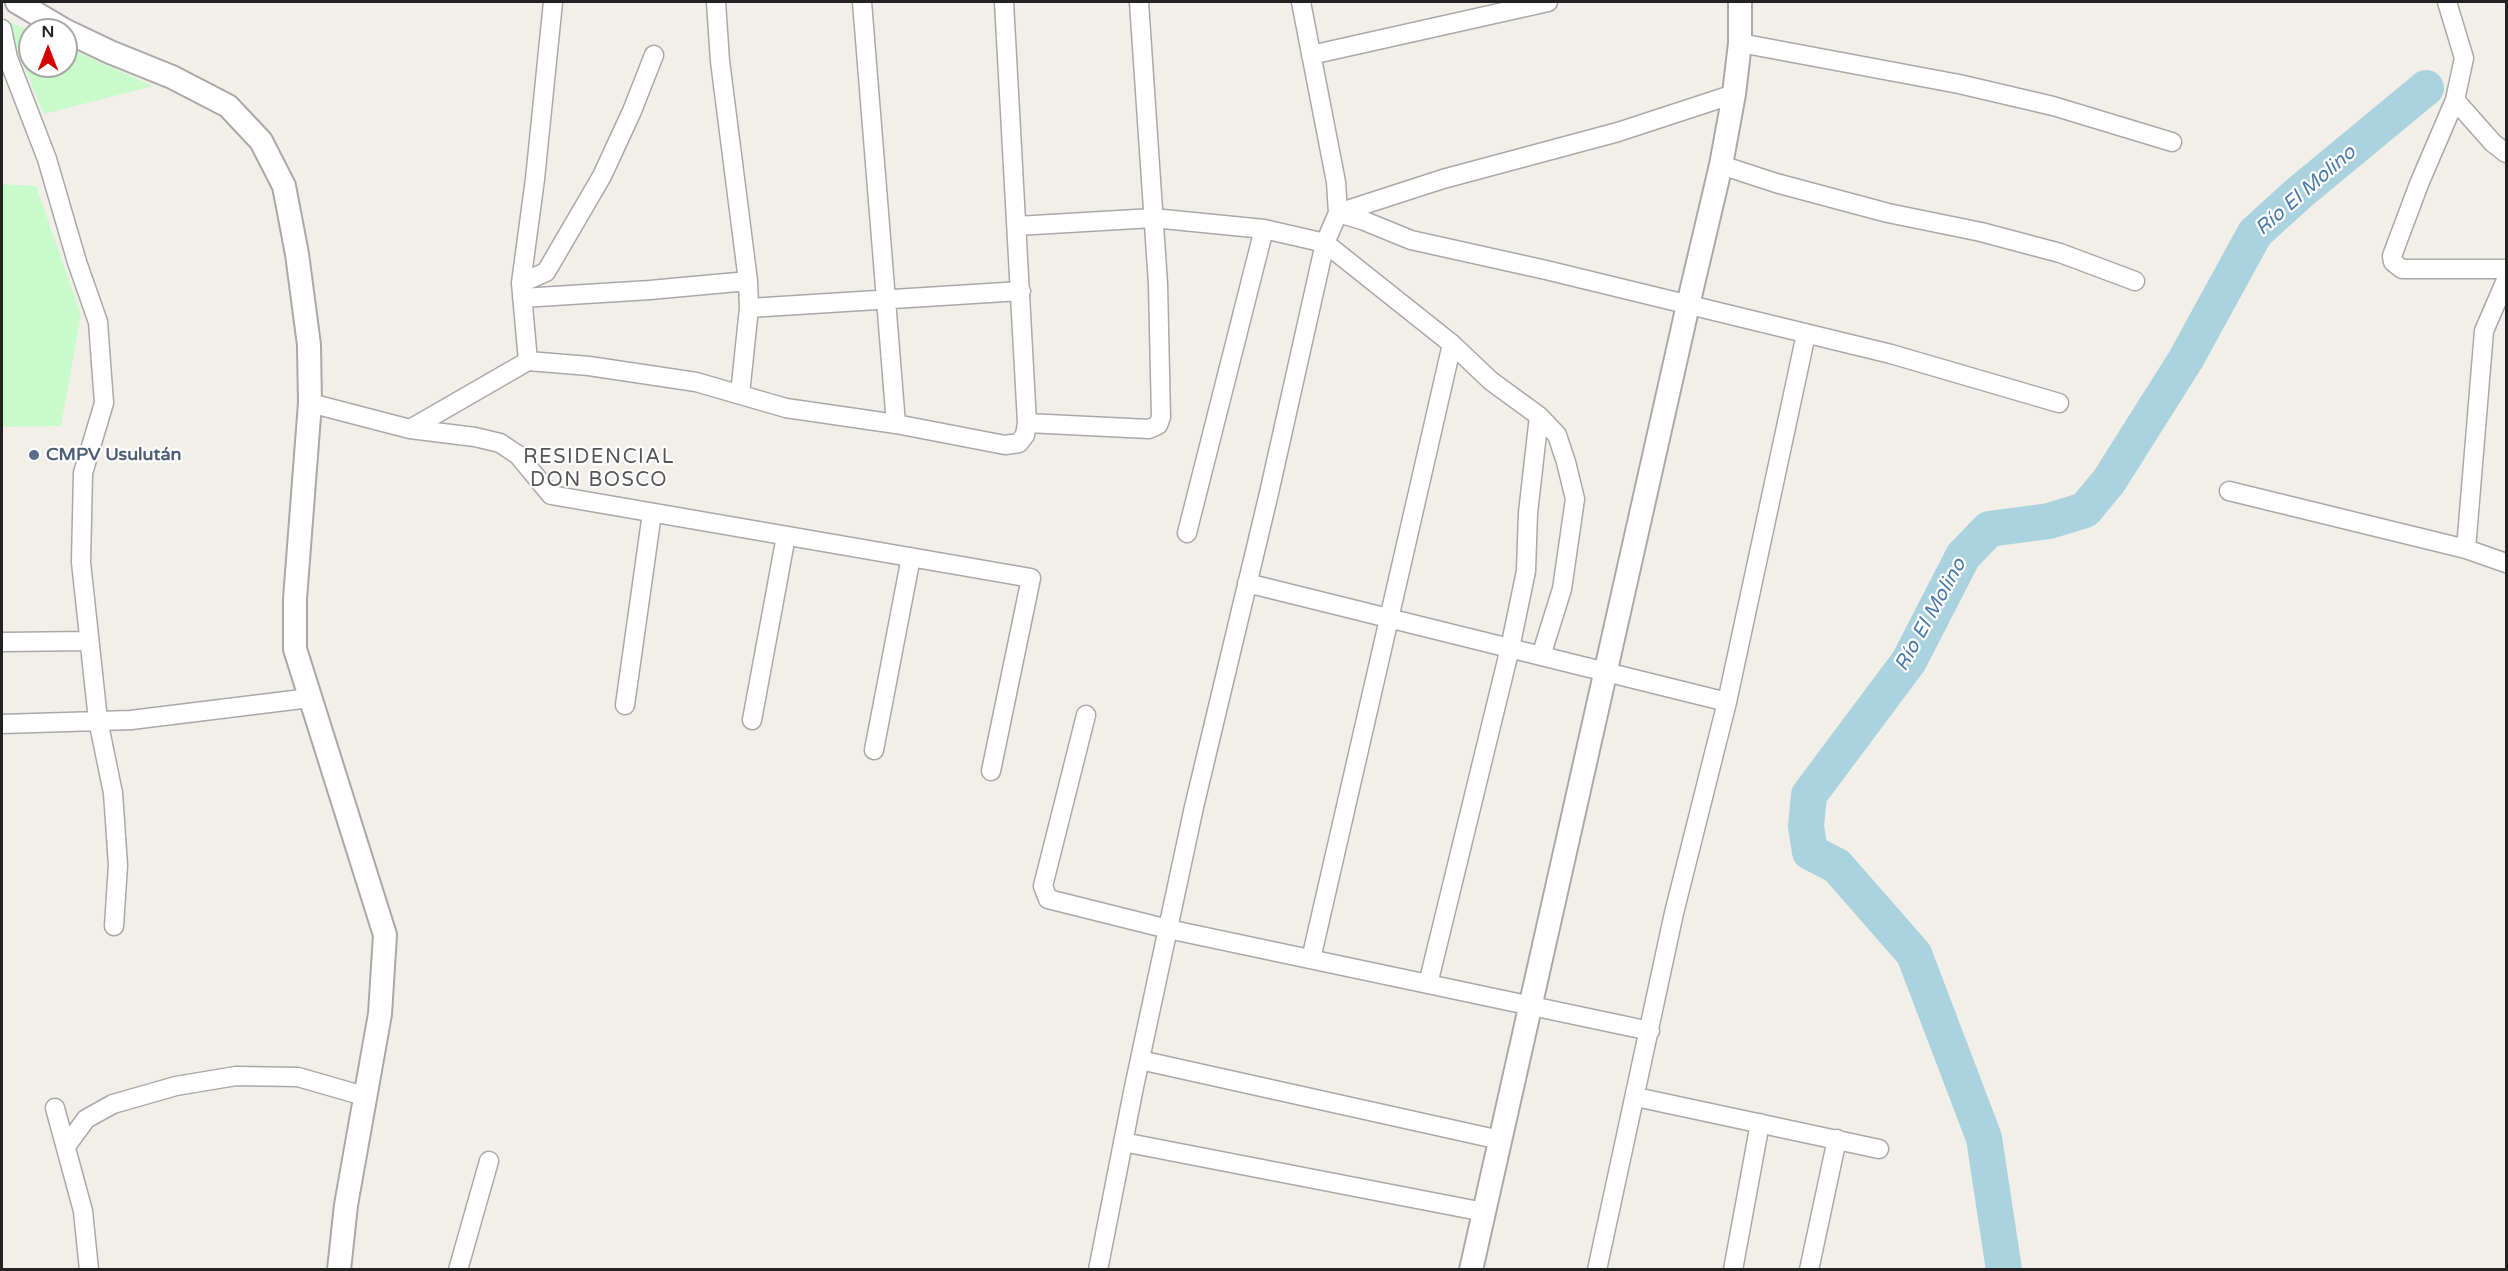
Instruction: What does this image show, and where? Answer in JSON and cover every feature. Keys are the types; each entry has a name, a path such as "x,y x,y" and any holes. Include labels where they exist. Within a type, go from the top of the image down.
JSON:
{"street":[{"path":"17,2 43,18"},
{"path":"528,361 521,291 553,2"},
{"path":"716,2 720,61 748,281 749,308 740,394"},
{"path":"862,2 896,424"},
{"path":"410,429 528,361 589,366 696,382 786,408 896,424 1005,445 1019,443 1025,435 1027,423 1004,2"},
{"path":"1027,423 1149,429 1158,425 1161,417 1158,285 1139,2"},
{"path":"1098,1269 1194,807 1325,243 1338,213 1336,182 1301,2"},
{"path":"1311,55 1548,2"},
{"path":"1471,1269 1721,165 1734,94 1740,43 1740,2"},
{"path":"2447,2 2464,58 2455,100 2392,250 2393,262 2402,269 2506,269"},
{"path":"2,30 8,58 47,159 77,262 98,322 104,402 83,473 81,562 98,720 112,792 118,865 114,926"},
{"path":"78,37 172,77 228,106 261,141 284,186 297,254 309,345 310,403 296,599 295,649 385,935 380,1014 346,1205 339,1269"},
{"path":"1740,43 1959,84 2053,106 2172,142"},
{"path":"521,291 546,272 602,176 632,111 654,55"},
{"path":"1338,213 1443,179 1618,132 1734,94"},
{"path":"2455,100 2493,143 2506,153"},
{"path":"1721,165 1776,183 1888,213 1981,232 2060,253 2135,281"},
{"path":"1338,213 1411,240 1891,354 2059,402"},
{"path":"1017,226 1153,218 1264,229 1325,243 1452,344 1491,381 1539,416 1557,435 1575,499 1562,589 1541,656"},
{"path":"1187,533 1264,229"},
{"path":"2466,549 2484,332 2506,280"},
{"path":"521,291 650,290 748,281"},
{"path":"749,308 1021,291"},
{"path":"1598,1269 1674,912 1727,702 1806,334"},
{"path":"1311,959 1452,344"},
{"path":"310,403 410,429 475,437 500,443 518,455 551,495 1031,578 991,771"},
{"path":"1428,984 1510,648 1526,571 1528,513 1539,416"},
{"path":"2229,491 2466,549 2506,563"},
{"path":"625,705 652,513"},
{"path":"752,720 786,536"},
{"path":"874,750 911,557"},
{"path":"1247,584 1727,702"},
{"path":"2,642 89,640"},
{"path":"2,724 131,720 310,698"},
{"path":"1086,715 1043,886 1048,899 1168,929 1650,1031"},
{"path":"1140,1060 1500,1140"},
{"path":"67,1145 86,1119 113,1104 196,1083 236,1076 298,1077 364,1096"},
{"path":"1636,1097 1879,1149"},
{"path":"55,1107 83,1210 89,1269"},
{"path":"1733,1269 1761,1124"},
{"path":"1809,1269 1837,1139"},
{"path":"1123,1142 1484,1212"},
{"path":"458,1269 489,1161"}],"green space":[{"path":"5,20 18,26 18,51"},
{"path":"78,52 153,86 44,114 29,78 78,78"},
{"path":"2,184 36,186 81,315 61,426 2,427"}],"waterway":[{"name":"Río El Molino","path":"2004,1270 1984,1138 1914,954 1837,866 1810,852 1806,826 1809,795 1909,661 1963,556 1989,529 2049,521 2085,510 2109,481 2186,359 2255,233 2299,193 2426,88"}],"place":[{"name":"CMPV Usulután","path":"34,455"}],"district":[{"name":"RESIDENCIAL DON BOSCO","path":"599,470"}]}
